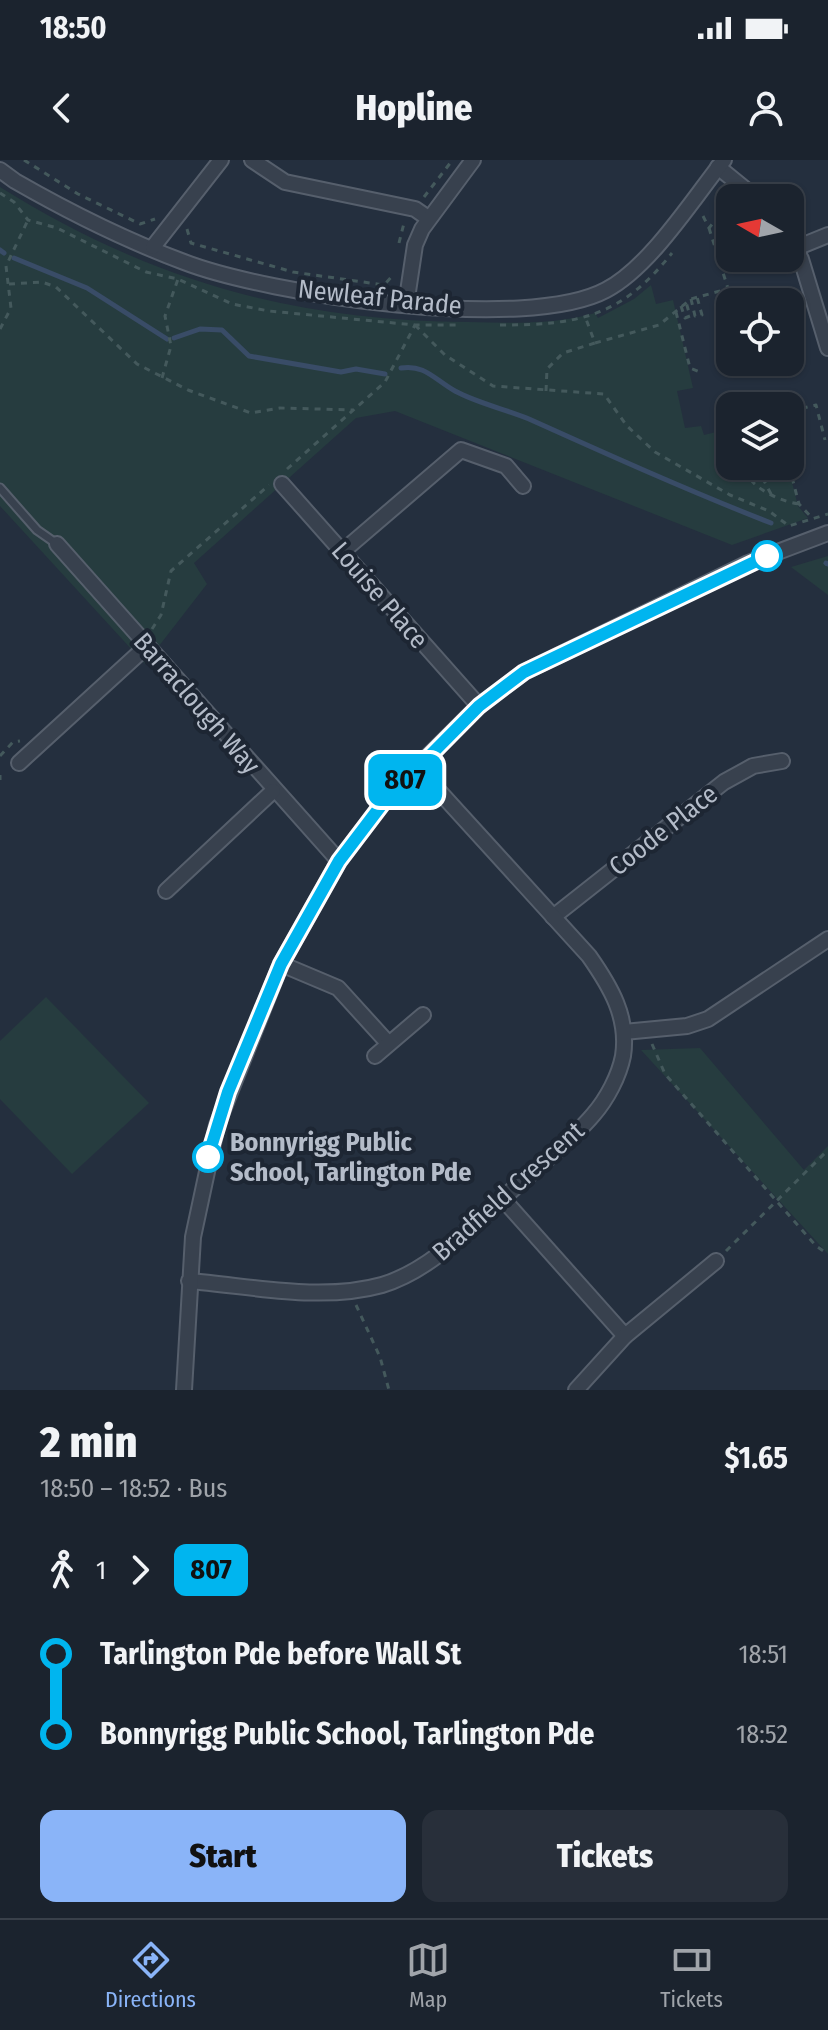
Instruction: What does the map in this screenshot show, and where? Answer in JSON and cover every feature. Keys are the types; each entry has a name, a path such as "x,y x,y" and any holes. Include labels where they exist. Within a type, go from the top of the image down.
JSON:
{"street":[{"path":"252,160 285,182 415,209 428,218"},
{"path":"406,305 415,245 428,218 473,160"},
{"path":"153,247 215,162"},
{"path":"721,164 742,184"},
{"name":"Newleaf Parade","path":"0,170 58,206 117,236 153,247 184,262 269,284 361,301 406,305 536,307 567,305 618,282 644,259 721,164"},
{"path":"804,240 828,235"},
{"path":"803,272 828,348"},
{"path":"342,552 461,450 506,466 523,486"},
{"name":"Louise Place","path":"282,484 479,706"},
{"path":"184,1390 189,1281 198,1209 217,1125 281,964 339,861 383,803 417,767 479,706 524,672 746,564 828,533"},
{"name":"Barraclough Way","path":"57,544 273,791 339,861"},
{"path":"19,763 147,646"},
{"name":"Coode Place","path":"553,917 724,782 753,766 782,761"},
{"name":"Bradfield Crescent","path":"189,1281 349,1291 398,1280 430,1262 595,1113 619,1069 624,1032 613,990 589,956 417,767"},
{"path":"166,891 273,791"},
{"path":"624,1032 687,1026 708,1019 828,939"},
{"path":"281,964 338,988 388,1043"},
{"path":"375,1056 423,1015"},
{"path":"502,1198 625,1336"},
{"path":"576,1390 625,1336 716,1261"}],"lane":[{"path":"0,488 37,530 57,544"}],"path":[{"path":"24,160 78,194 140,224 153,221 161,211"},
{"path":"419,204 453,160"},
{"path":"703,216 716,250"},
{"path":"709,228 716,219"},
{"path":"0,329 11,308 6,266 28,220"},
{"path":"192,220 186,227 191,243 259,264 384,285 394,274"},
{"path":"162,378 171,346 165,316 178,279"},
{"path":"9,284 42,282 56,287 118,348 162,378 251,413 280,408 353,410"},
{"path":"546,392 547,369 563,353 659,325 689,300 716,292"},
{"path":"689,300 695,316 702,315 697,297"},
{"path":"681,306 685,318 690,316 689,300"},
{"path":"675,311 690,368 700,372"},
{"path":"586,319 595,343"},
{"path":"415,325 445,355 493,386 604,394 627,426 655,452 730,495 769,511 789,526 828,514"},
{"path":"804,408 816,405 825,440"},
{"path":"771,494 762,477 753,473 753,484 771,494 799,504 813,519"},
{"path":"793,480 799,504"},
{"path":"648,1029 665,1074 828,1254"},
{"path":"716,1261 779,1203 828,1150"},
{"path":"349,1291 380,1357 389,1390"}],"green space":[{"path":"0,187 111,247 167,270 224,289 342,314 404,320 500,323 548,321 595,313 598,318 634,299 651,285 656,304 673,300 693,388 677,391 685,428 701,426 704,435 716,432 716,480 792,480 798,506 808,518 732,545 395,411 356,418 194,563 207,584 145,664 0,506"},
{"path":"828,556 828,595 791,567"},
{"path":"46,997 149,1103 72,1174 0,1099 0,1041"},
{"path":"700,1048 804,1170 828,1146 828,1254 641,1050"}],"waterway":[{"path":"0,250 4,253"},
{"path":"14,258 87,288 167,339"},
{"path":"174,338 200,329 222,330 249,356 341,372 356,369 385,374"},
{"path":"401,368 417,368 464,395 529,419 771,523"}],"bus line":[{"name":"807","path":"208,1157 228,1092 281,964 339,861 383,803 479,706 524,672 767,556"}],"place":[{"name":"Bonnyrigg Public School, Tarlington Pde","path":"208,1157"}]}
